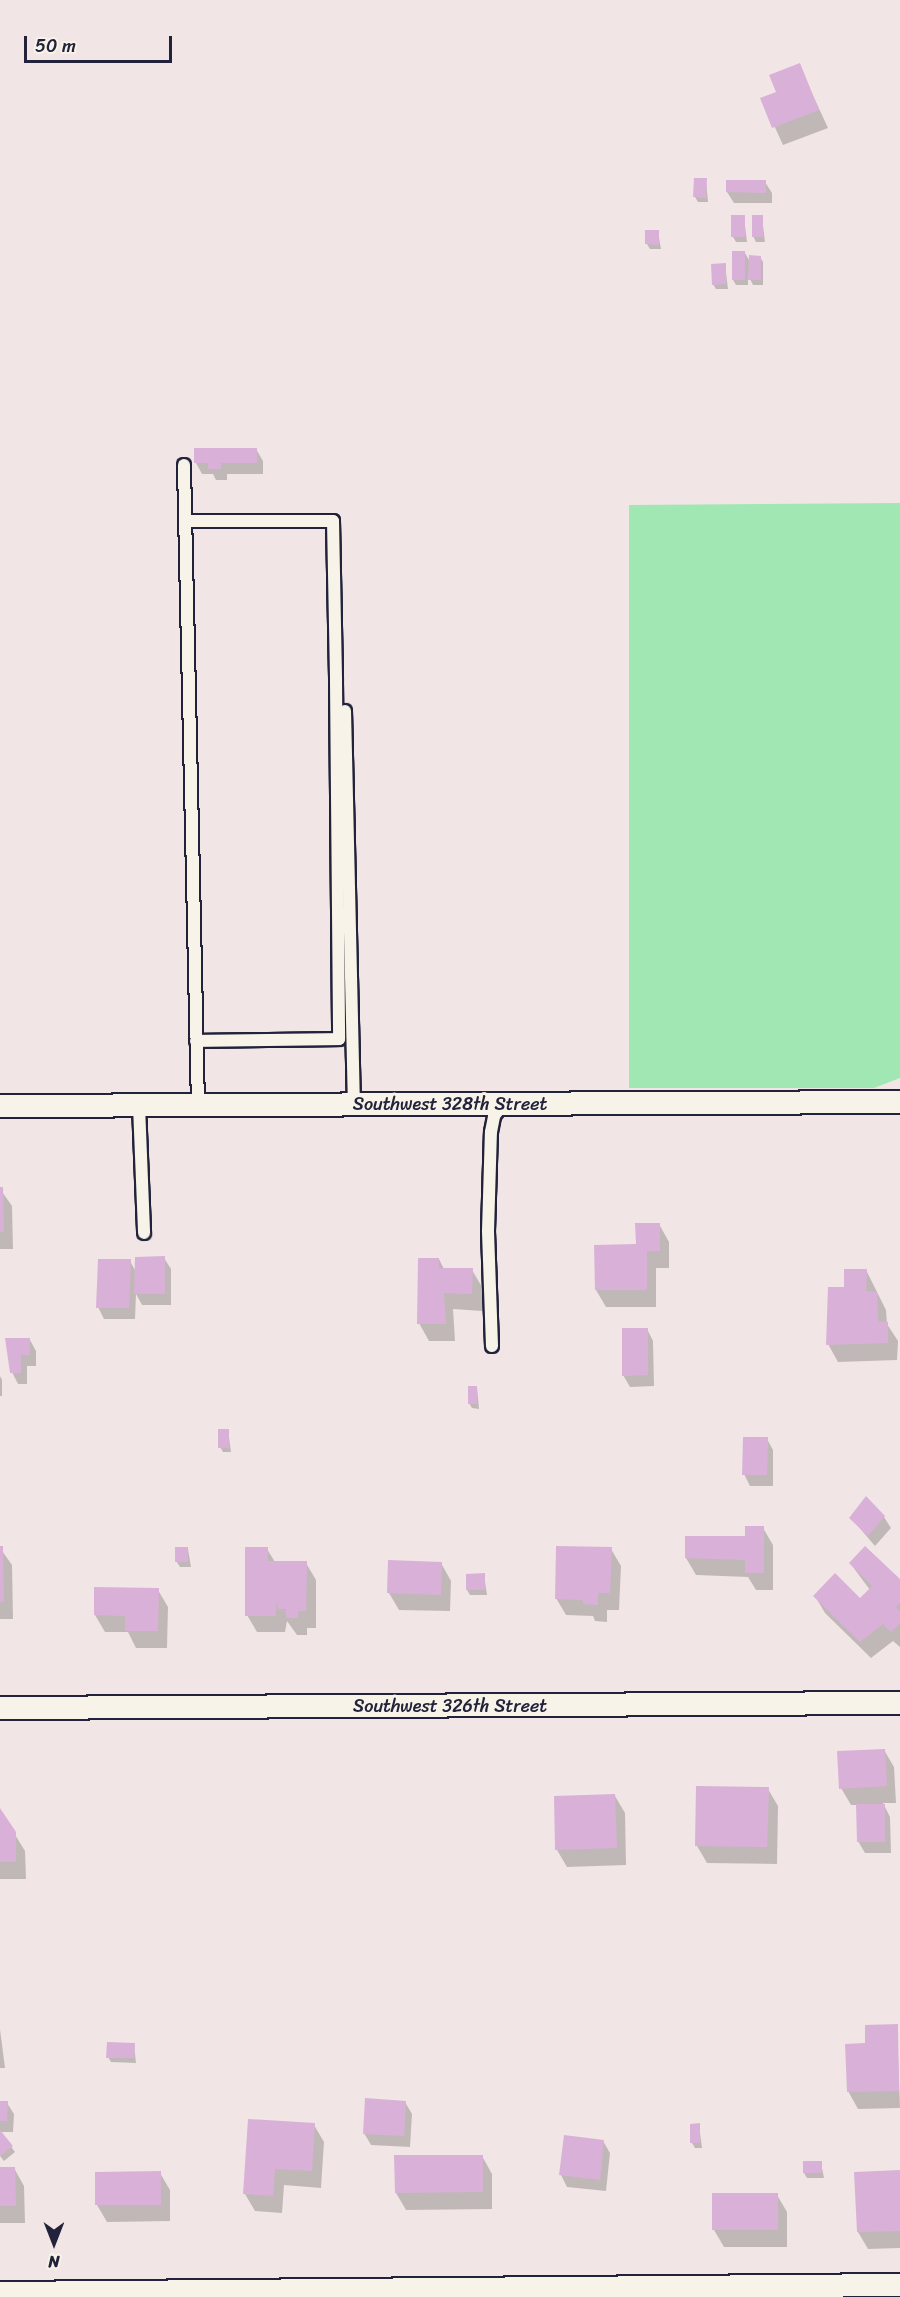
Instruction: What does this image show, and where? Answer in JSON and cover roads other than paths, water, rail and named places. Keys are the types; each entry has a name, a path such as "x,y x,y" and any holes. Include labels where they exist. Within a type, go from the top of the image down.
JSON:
{"street":[{"name":"Southwest 328th Street","path":"0,1106 900,1102"},
{"name":"Southwest 326th Street","path":"0,1708 900,1703"},
{"path":"0,2293 57,2296 518,2293 900,2285"}],"lane":[{"path":"184,465 198,1105"},
{"path":"185,521 333,521 336,658 339,1039 196,1041"},
{"path":"345,711 354,1105"},
{"path":"492,1346 488,1231 491,1132 494,1116 503,1104"},
{"path":"139,1106 144,1233"}]}
